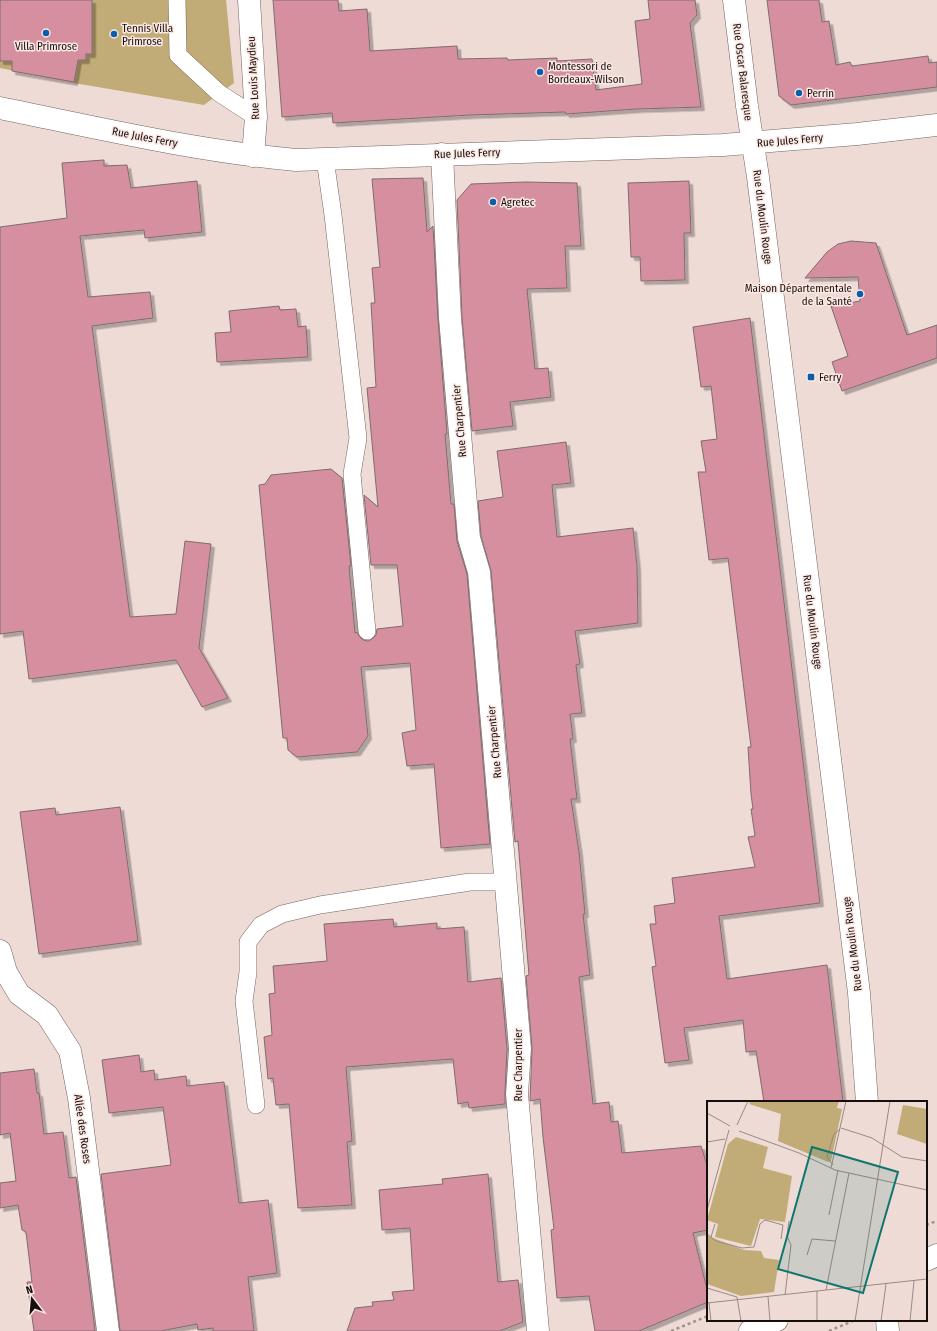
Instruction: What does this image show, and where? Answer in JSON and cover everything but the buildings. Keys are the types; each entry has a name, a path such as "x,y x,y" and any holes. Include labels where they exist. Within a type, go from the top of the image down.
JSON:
{"street":[{"name":"Rue Louis Maydieu","path":"249,0 256,117 253,156"},
{"name":"Rue Oscar Balaresque","path":"734,0 753,143"},
{"name":"Rue Jules Ferry","path":"0,108 202,148 253,156 296,160 442,154 682,148 753,143 937,125"},
{"name":"Rue du Moulin Rouge","path":"753,143 859,993 867,1101"},
{"name":"Rue Charpentier","path":"442,154 450,318 469,538 480,572 520,1049 517,1094 538,1331"},
{"name":"Allée des Roses","path":"0,951 6,972 19,994 47,1015 70,1051 79,1098 108,1331"},
{"path":"927,1260 937,1255"},
{"path":"750,1331 775,1321"},
{"path":"886,1321 888,1331"}],"lane":[{"path":"177,0 178,55 219,93 256,117"},
{"path":"325,159 333,215 358,438 352,474 367,631"},
{"path":"256,1105 244,1001 248,972 248,942 261,925 282,914 320,905 470,882 506,882"}],"path":[{"path":"927,1225 937,1221"},
{"path":"671,1331 707,1316"},
{"path":"829,1331 851,1321"}],"shaded area":[{"name":"Tennis Villa Primrose","path":"0,0 226,0 234,83 204,105 74,83 0,68"}],"place":[{"name":"Villa Primrose","path":"46,33"},
{"name":"Tennis Villa Primrose","path":"114,34"},
{"name":"Montessori de Bordeaux-Wilson","path":"540,72"},
{"name":"Perrin","path":"799,93"},
{"name":"Agretec","path":"493,202"},
{"name":"Maison Départementale de la Santé","path":"860,294"},
{"name":"Ferry","path":"811,377"}]}
